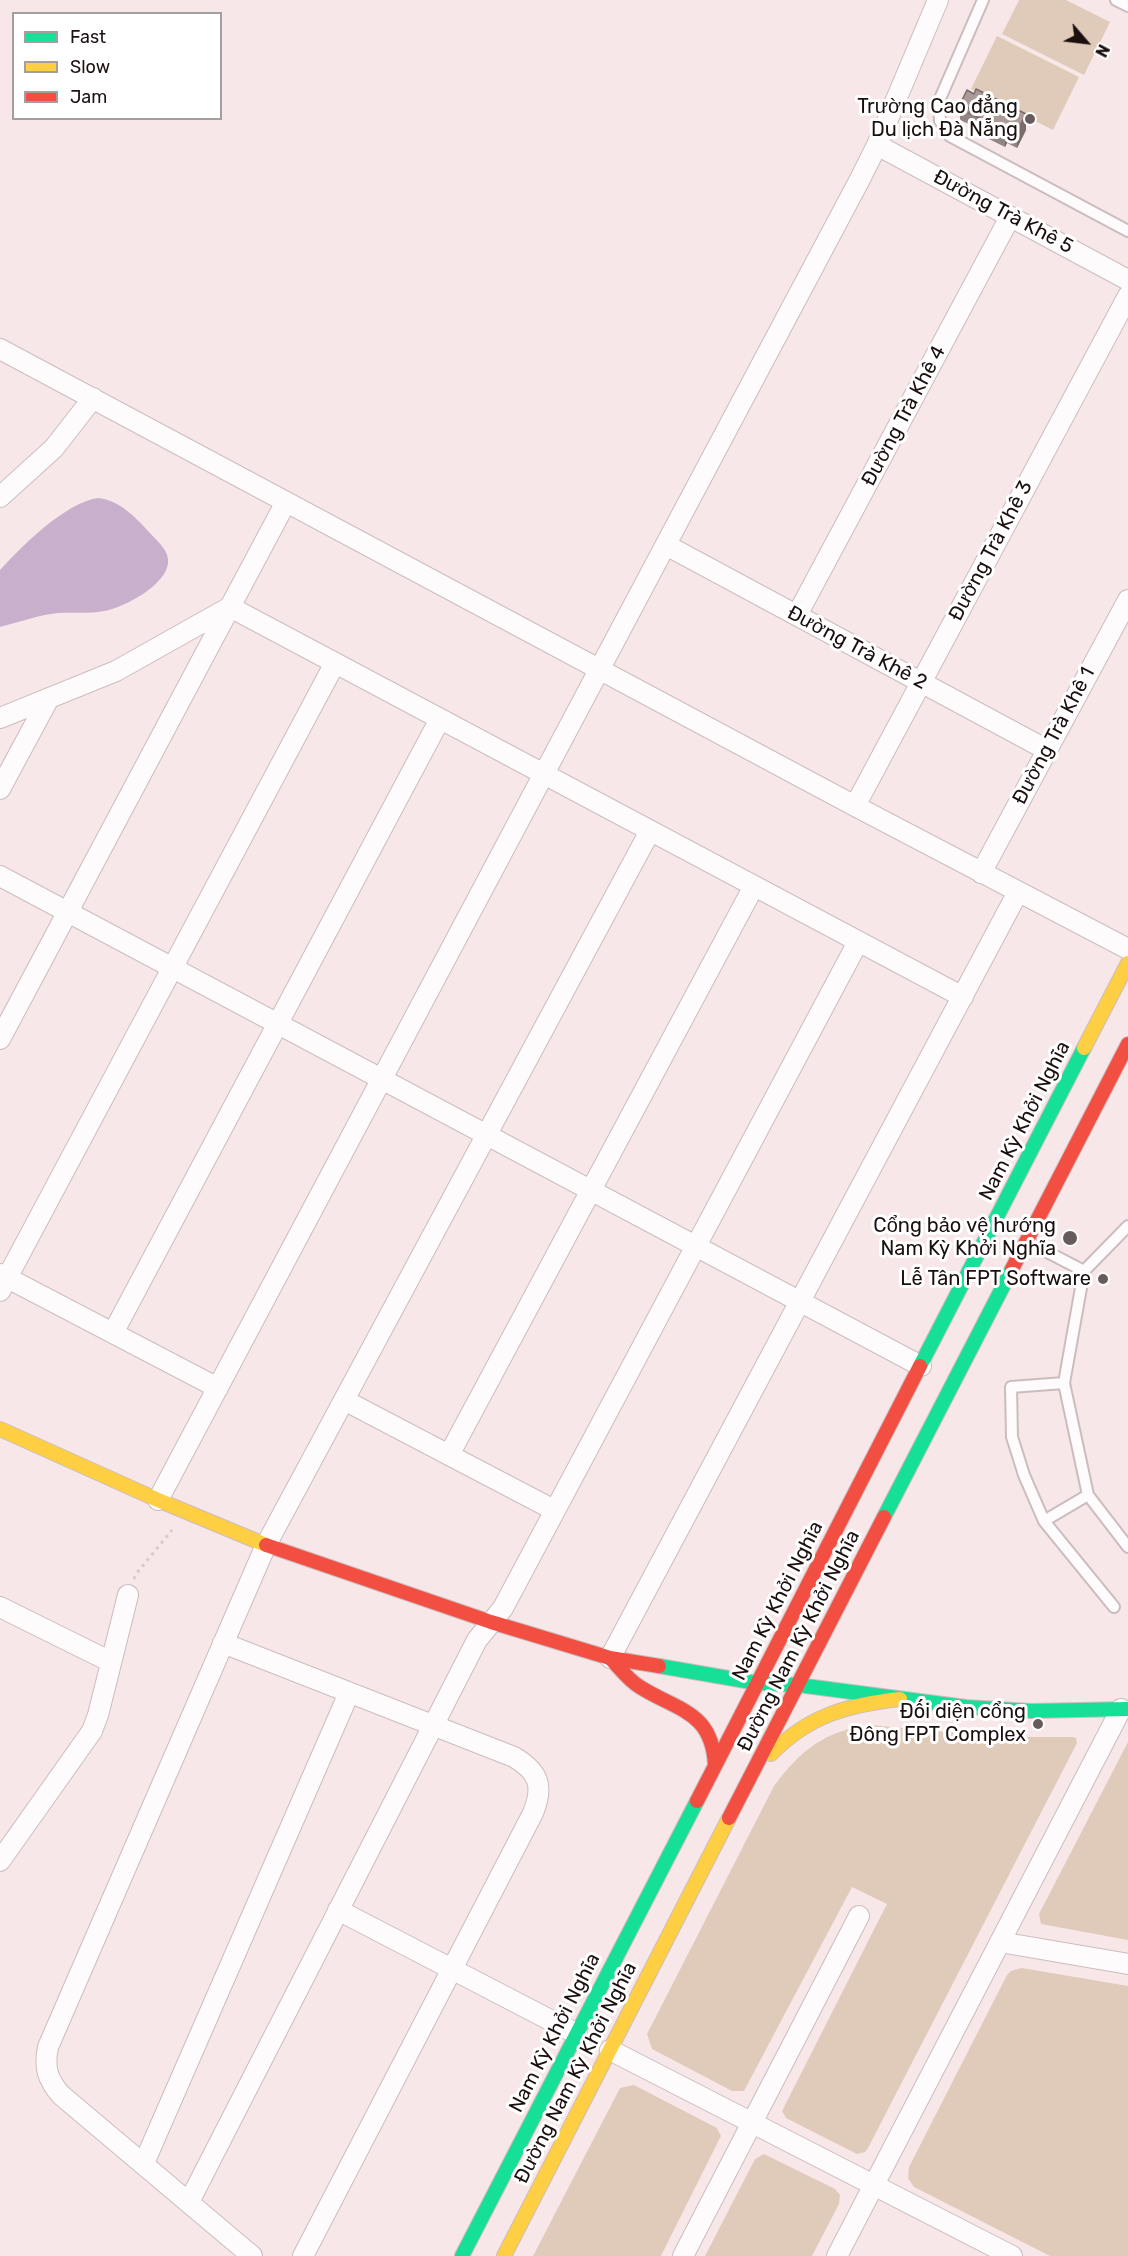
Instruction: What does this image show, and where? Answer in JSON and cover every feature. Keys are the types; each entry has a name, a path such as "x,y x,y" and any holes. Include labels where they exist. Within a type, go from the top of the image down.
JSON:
{"main road":[{"name":"Nam Kỳ Khởi Nghĩa","path":"462,2256 1128,963"},
{"name":"Đường Nam Kỳ Khởi Nghĩa","path":"504,2256 1128,1044"},
{"path":"0,1429 158,1500 266,1545 491,1622 610,1658 758,1683 798,1685 900,1700 999,1710 1124,1709"},
{"path":"610,1658 641,1688 698,1720 708,1729 714,1739 715,1765"},
{"path":"751,1777 787,1737 817,1717 856,1704 900,1700"}],"street":[{"path":"158,1500 545,775 877,145 938,0"},
{"name":"Đường Trà Khê 5","path":"877,145 1128,280"},
{"name":"Đường Trà Khê 4","path":"796,615 1011,217"},
{"name":"Đường Trà Khê 3","path":"855,806 1128,296"},
{"path":"0,349 855,806 1128,949"},
{"path":"0,497 54,448 93,398"},
{"path":"0,1039 286,502"},
{"name":"Đường Trà Khê 2","path":"666,545 1047,750"},
{"name":"Đường Trà Khê 1","path":"981,873 1128,600"},
{"path":"230,606 963,997"},
{"path":"0,718 116,671 230,606"},
{"path":"218,1388 2,1281 172,969 334,663"},
{"path":"0,789 49,698"},
{"path":"113,1334 440,719"},
{"path":"252,2256 61,2095 52,2085 45,2061 52,2036 266,1545 650,831"},
{"path":"0,876 921,1366"},
{"path":"449,1455 754,886"},
{"path":"610,1658 1018,892"},
{"path":"189,2202 477,1640 503,1608 858,942"},
{"path":"344,1400 554,1510"},
{"path":"0,1861 92,1731 128,1595"},
{"path":"0,1607 111,1662"},
{"path":"223,1643 514,1757 534,1773 539,1786 538,1800 532,1813 303,2256"},
{"path":"144,2163 349,1693"},
{"path":"837,2256 1124,1709"},
{"path":"338,1910 577,2034"},
{"path":"683,2256 859,1916"},
{"path":"1000,1942 1128,1964"},
{"path":"610,2050 1012,2256"}],"lane":[{"path":"983,0 939,101 940,120 950,136 1128,231"},
{"path":"1116,0 1128,6"},
{"path":"1128,1226 1084,1271 1064,1383 1088,1495 1128,1547"},
{"path":"1027,1241 1084,1271"},
{"path":"1064,1383 1011,1387 1012,1437 1023,1474 1044,1521 1114,1607"},
{"path":"1044,1521 1088,1495"}],"path":[{"path":"128,1595 136,1574 188,1512"}],"shaded area":[{"path":"1019,0 1066,0 1110,22 1084,75 1002,34"},
{"path":"997,36 1079,77 1053,130 971,89"},
{"path":"98,498 113,502 127,511 161,545 168,559 167,568 162,577 145,593 113,609 51,614 0,627 0,570 45,526 72,508"},
{"path":"870,1725 1002,1737 1073,1737 1076,1738 1077,1743 868,2148 865,2152 857,2154 786,2118 782,2111 887,1904 852,1887 744,2091 732,2091 652,2049 647,2034 774,1786 794,1762 815,1744 839,1732"},
{"path":"1128,1742 1128,1940 1041,1924 1039,1914"},
{"path":"1022,1968 1128,1986 1128,2256 1050,2256 914,2187 908,2178 909,2167 1007,1975 1011,1971"},
{"path":"634,2085 717,2128 721,2136 661,2256 533,2256 620,2088"},
{"path":"764,2154 835,2189 840,2195 839,2204 812,2256 705,2256 755,2159"}],"building":[{"path":"976,89 1026,114 1017,131 1007,127 1005,131 969,113 971,109 960,104 967,90 974,94"}],"traffic: fast":[{"path":"920,1366 1084,1048"},
{"path":"884,1517 1012,1269"},
{"path":"659,1666 757,1683 798,1685 966,1707 1031,1711 1128,1709"},
{"path":"462,2256 697,1801"}],"traffic: slow":[{"path":"1084,1048 1128,963"},
{"path":"0,1429 158,1500 266,1545"},
{"path":"771,1754 800,1730 830,1714 863,1705 900,1699"},
{"path":"504,2256 729,1818"}],"traffic: jam":[{"path":"1012,1269 1128,1044"},
{"path":"697,1801 920,1366"},
{"path":"729,1818 884,1517"},
{"path":"266,1545 491,1622 610,1658 659,1666"},
{"path":"610,1658 636,1684 680,1708 700,1723 707,1733 715,1765"}],"place":[{"name":"Trường Cao đẳng Du lịch Đà Nẵng","path":"1030,119"},
{"name":"Cổng bảo vệ hướng Nam Kỳ Khởi Nghĩa","path":"1070,1238"},
{"name":"Lễ Tân FPT Software","path":"1103,1279"},
{"name":"Đối diện cổng Đông FPT Complex","path":"1038,1724"}]}
